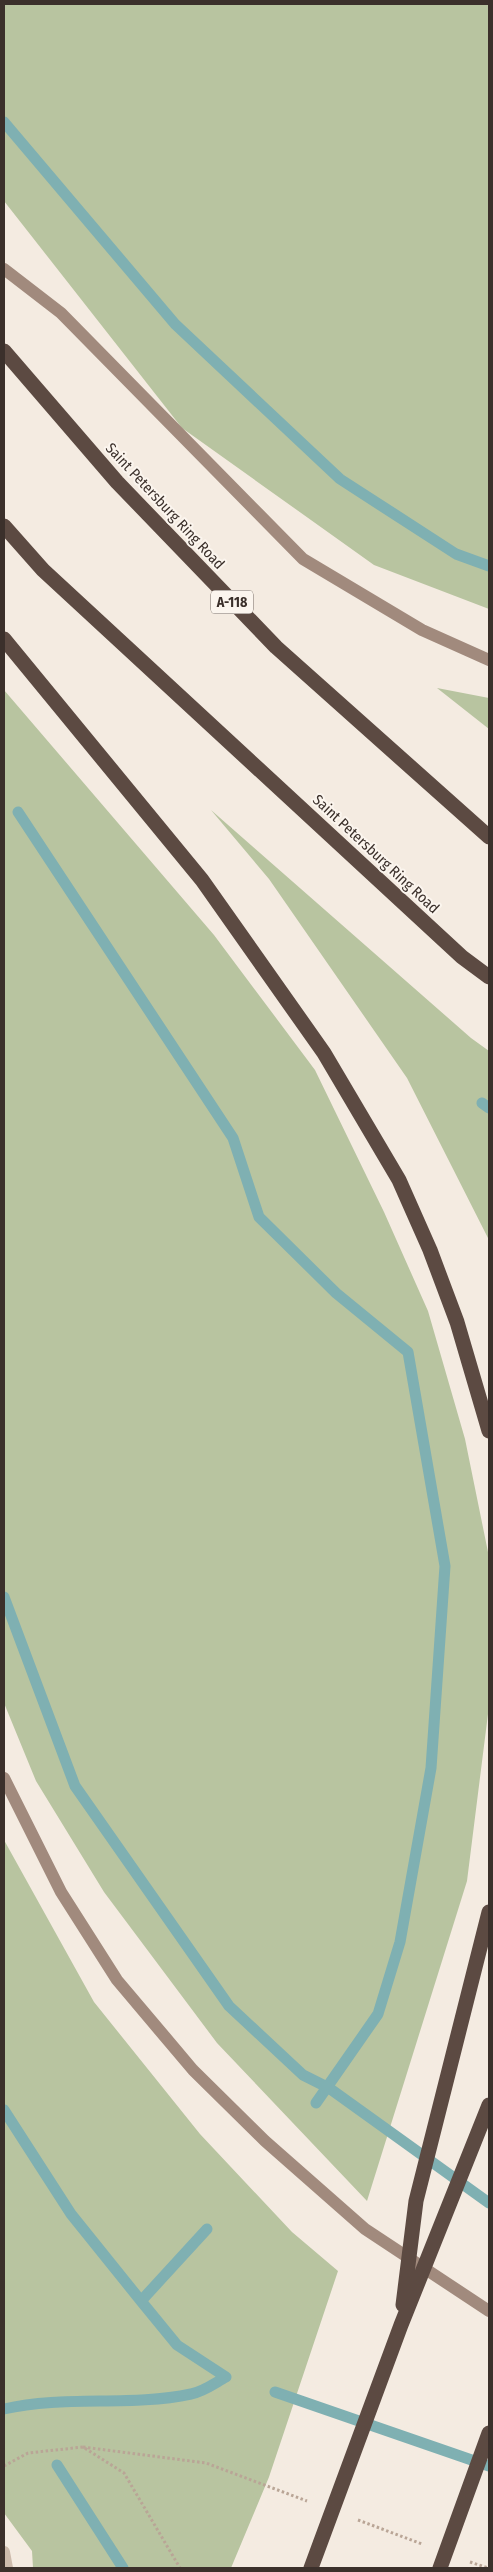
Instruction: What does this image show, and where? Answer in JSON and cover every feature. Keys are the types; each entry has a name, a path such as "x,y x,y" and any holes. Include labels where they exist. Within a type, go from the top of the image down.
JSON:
{"highway":[{"name":"Saint Petersburg Ring Road","path":"4,351 117,482 276,647 489,837"},
{"name":"Saint Petersburg Ring Road","path":"4,526 50,576 462,957 489,977"},
{"path":"4,639 202,880 324,1053 399,1180 430,1250 457,1322 489,1431"},
{"path":"401,2325 416,2200 489,1912"},
{"path":"311,2568 401,2325 489,2105"},
{"path":"440,2568 489,2434"}],"main road":[{"path":"4,269 61,313 303,559 422,630 489,660"},
{"path":"4,1778 61,1892 117,1980 193,2070 265,2141 366,2229 489,2311"}],"lane":[{"path":"4,2552 7,2568"}],"path":[{"path":"4,2466 28,2453 83,2447 206,2463 315,2504"},
{"path":"83,2447 124,2473 180,2568"},
{"path":"352,2518 424,2545"},
{"path":"461,2558 488,2568"}],"green space":[{"path":"4,4 489,4 489,609 374,565 182,428 4,201"},
{"path":"437,688 489,698 489,729"},
{"path":"4,690 214,935 315,1070 384,1212 428,1311 465,1439 489,1557 489,1706 467,1881 367,2201 217,2043 104,1892 36,1781 4,1703"},
{"path":"211,810 471,1038 489,1051 489,1240 407,1078 269,879"},
{"path":"4,1840 94,2002 200,2134 292,2232 338,2271 269,2477 231,2568 33,2568 32,2551 4,2513"}],"waterway":[{"path":"4,122 175,324 340,479 456,554 489,566"},
{"path":"18,812 233,1138 259,1217 336,1293 408,1352 445,1566 431,1768 400,1942 378,2014 316,2103"},
{"path":"482,1103 489,1108"},
{"path":"4,1597 75,1786 229,2006 303,2075 329,2088 489,2203"},
{"path":"4,2110 71,2214 177,2345 226,2377 200,2391 168,2398 50,2403 4,2409"},
{"path":"141,2301 207,2229"},
{"path":"275,2392 489,2466"},
{"path":"57,2465 123,2568"}]}
